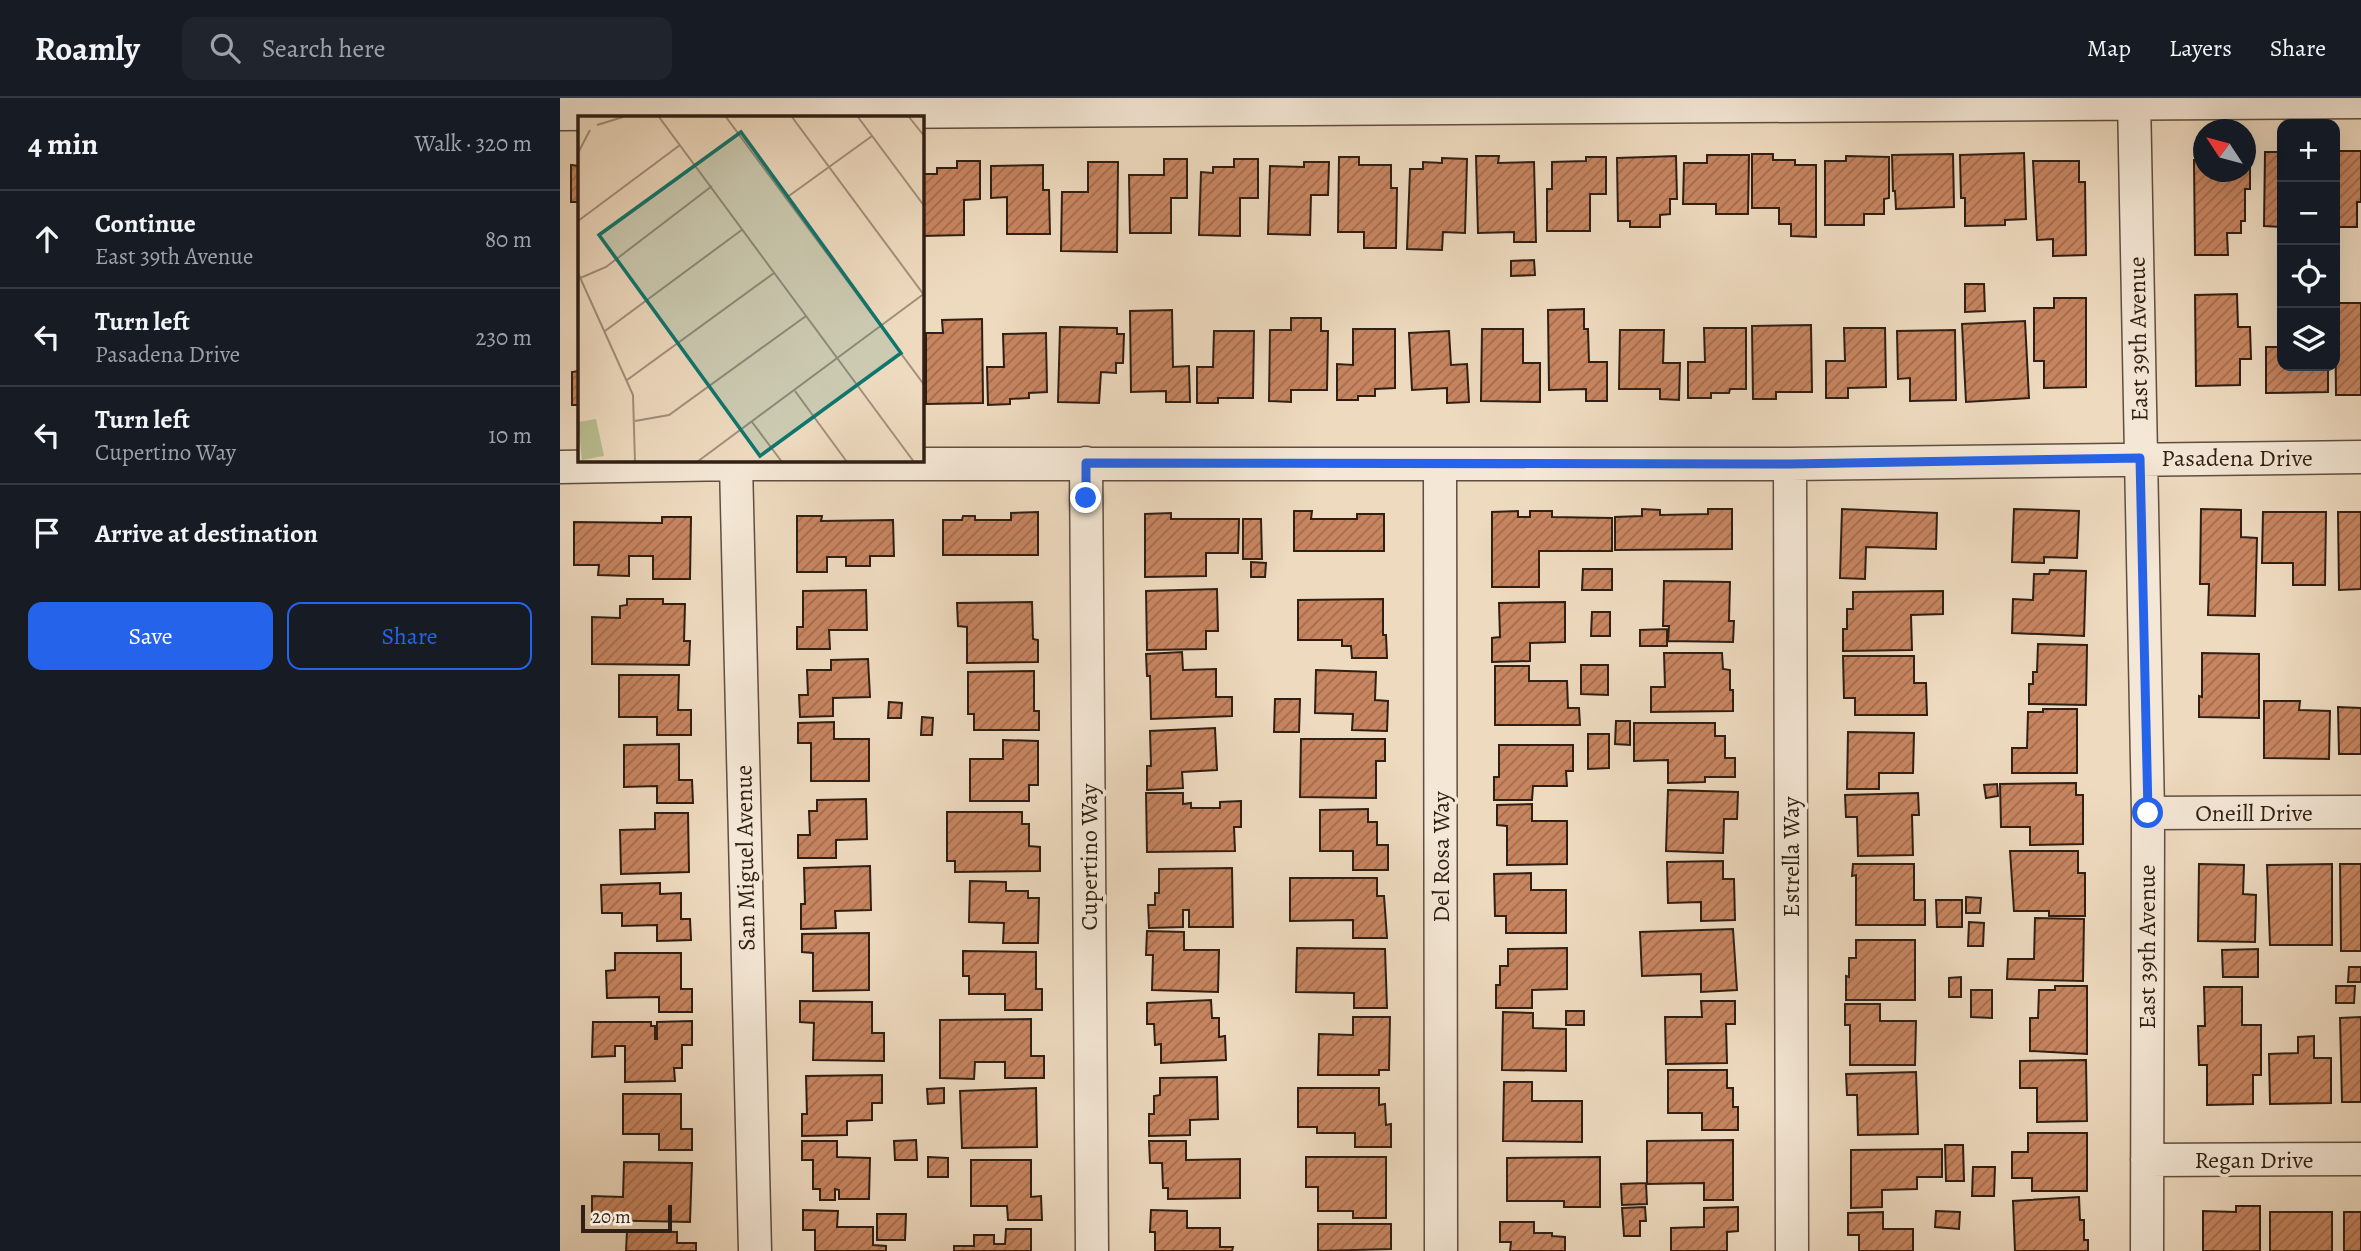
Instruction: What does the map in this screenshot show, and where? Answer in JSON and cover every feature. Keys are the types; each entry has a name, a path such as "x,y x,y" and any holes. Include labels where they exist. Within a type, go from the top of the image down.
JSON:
{"street":[{"path":"560,114 1088,105 2134,100 2361,102"},
{"name":"East 39th Avenue","path":"2134,100 2148,813 2147,1251"},
{"name":"Pasadena Drive","path":"560,467 1086,463 1790,464 2361,457"},
{"name":"Cupertino Way","path":"1086,463 1091,1251"},
{"name":"San Miguel Avenue","path":"736,464 754,1251"},
{"name":"Del Rosa Way","path":"1440,464 1441,1251"},
{"name":"Estrella Way","path":"1790,464 1792,1251"},
{"name":"Oneill Drive","path":"2148,813 2361,812"},
{"name":"Regan Drive","path":"2147,1160 2361,1159"}],"building":[{"path":"2340,151 2361,151 2361,202 2357,202 2357,227 2340,227"},
{"path":"2265,152 2277,152 2277,227 2264,226"},
{"path":"2024,153 2026,219 2005,220 2005,225 1965,226 1960,155"},
{"path":"1752,154 1773,154 1773,160 1795,160 1795,165 1816,165 1816,237 1791,236 1791,224 1779,224 1779,208 1752,208"},
{"path":"1953,154 1954,207 1896,209 1892,155"},
{"path":"1707,155 1749,155 1748,214 1716,214 1716,204 1683,204 1684,163 1707,163"},
{"path":"1476,156 1499,156 1498,163 1534,162 1536,242 1514,242 1514,232 1478,233"},
{"path":"1676,156 1677,199 1670,199 1670,214 1660,215 1660,227 1630,227 1630,221 1618,221 1617,158"},
{"path":"1846,156 1889,157 1889,198 1884,199 1884,214 1864,214 1864,225 1825,225 1825,161 1846,161"},
{"path":"1339,157 1359,157 1359,165 1391,165 1391,188 1397,188 1396,248 1364,248 1364,232 1338,232"},
{"path":"1586,157 1606,157 1606,194 1590,194 1590,231 1547,231 1547,189 1552,189 1552,162 1586,161"},
{"path":"1442,158 1467,159 1465,233 1443,232 1442,250 1407,249 1410,169 1423,169 1423,162 1442,163"},
{"path":"1164,159 1187,159 1187,198 1171,198 1171,233 1130,233 1129,175 1164,175"},
{"path":"1234,159 1258,159 1258,198 1240,198 1240,236 1199,235 1201,172 1213,173 1213,167 1234,167"},
{"path":"957,161 980,161 980,199 964,200 964,235 924,236 924,174 937,174 937,168 957,168"},
{"path":"2033,161 2079,161 2079,182 2085,182 2086,255 2053,256 2053,239 2037,240"},
{"path":"1088,162 1118,162 1117,252 1061,251 1062,192 1088,192"},
{"path":"1304,162 1329,162 1328,195 1311,195 1310,235 1268,234 1270,166 1304,167"},
{"path":"571,165 578,166 578,202 571,202"},
{"path":"1043,165 1043,190 1049,190 1050,234 1007,234 1007,197 991,198 991,166"},
{"path":"2194,182 2250,182 2250,189 2245,189 2245,221 2241,221 2241,233 2227,233 2228,255 2195,255"},
{"path":"1534,260 1535,275 1511,276 1511,261"},
{"path":"1965,284 1984,284 1985,311 1965,312"},
{"path":"2237,294 2238,327 2250,327 2251,359 2240,359 2240,385 2196,386 2195,295"},
{"path":"2054,298 2086,298 2086,387 2044,388 2044,361 2034,361 2034,308 2054,308"},
{"path":"2340,303 2361,303 2361,395 2336,395 2336,371 2340,371"},
{"path":"1584,309 1584,329 1588,329 1589,362 1607,362 1607,401 1586,401 1586,389 1549,390 1548,310"},
{"path":"1172,310 1173,367 1189,366 1190,402 1166,402 1166,391 1131,392 1130,311"},
{"path":"1291,318 1321,318 1321,331 1328,331 1327,390 1291,390 1291,402 1269,401 1270,330 1291,330"},
{"path":"982,319 983,403 926,404 926,333 943,333 942,320"},
{"path":"2025,321 2029,398 1966,402 1962,324"},
{"path":"1811,325 1812,392 1776,392 1776,399 1753,399 1752,326"},
{"path":"1060,327 1117,328 1117,334 1124,334 1123,363 1116,363 1116,373 1101,372 1099,403 1058,402"},
{"path":"1704,328 1746,328 1746,389 1711,393 1711,398 1688,398 1688,362 1705,362"},
{"path":"1844,328 1885,328 1886,387 1848,388 1848,398 1826,398 1826,361 1845,361"},
{"path":"1353,329 1395,329 1395,388 1375,389 1375,396 1358,396 1358,400 1337,400 1337,364 1353,365"},
{"path":"1482,329 1523,329 1523,363 1540,363 1540,402 1481,401"},
{"path":"1620,330 1664,330 1663,363 1680,363 1679,400 1660,399 1660,389 1619,389"},
{"path":"1955,330 1956,400 1910,401 1910,378 1898,379 1897,331"},
{"path":"1214,331 1254,331 1253,398 1218,398 1218,403 1197,403 1197,367 1213,367"},
{"path":"1449,331 1451,365 1467,364 1469,402 1447,403 1447,388 1412,390 1409,333"},
{"path":"1046,333 1047,392 1029,393 1029,398 1010,399 1010,404 988,405 987,367 1004,367 1003,334"},
{"path":"2266,347 2277,347 2277,371 2328,371 2328,392 2266,393"},
{"path":"578,371 578,405 572,405 572,372"},
{"path":"1642,509 1660,510 1660,515 1708,514 1708,509 1732,509 1732,549 1615,550 1615,517 1642,516"},
{"path":"1842,509 1937,513 1936,549 1866,547 1865,579 1840,578"},
{"path":"2014,509 2079,511 2077,558 2044,557 2044,563 2012,562"},
{"path":"2201,509 2241,510 2241,537 2257,538 2255,616 2208,615 2209,584 2200,584"},
{"path":"1294,511 1312,511 1311,519 1357,519 1357,514 1384,514 1384,551 1294,551"},
{"path":"1518,511 1518,517 1530,517 1530,511 1552,511 1552,517 1612,518 1612,551 1539,551 1539,587 1492,587 1492,512"},
{"path":"1038,512 1038,555 943,555 943,520 962,520 963,516 975,516 975,520 1011,520 1011,513"},
{"path":"2263,512 2326,512 2325,585 2293,585 2293,563 2262,563"},
{"path":"2338,512 2361,512 2361,589 2339,590"},
{"path":"1171,513 1171,519 1239,519 1238,553 1206,553 1206,576 1145,577 1145,514"},
{"path":"797,516 822,516 821,521 893,520 894,556 870,556 870,566 846,566 846,557 827,557 827,572 797,572"},
{"path":"662,517 691,517 690,579 653,579 653,556 629,556 629,576 598,575 599,565 574,565 574,522 662,523"},
{"path":"1243,519 1261,519 1262,559 1243,559"},
{"path":"1251,562 1266,563 1265,577 1251,577"},
{"path":"1583,569 1612,569 1612,590 1582,590"},
{"path":"2050,570 2086,571 2084,636 2012,633 2013,599 2033,600 2034,574 2049,574"},
{"path":"1664,581 1730,582 1729,621 1734,621 1733,642 1668,641 1669,626 1663,626"},
{"path":"1217,589 1218,631 1206,631 1206,649 1147,650 1146,591"},
{"path":"866,590 867,630 829,630 830,649 797,649 797,627 803,627 803,591"},
{"path":"1943,591 1943,614 1911,615 1912,650 1843,651 1843,629 1847,629 1847,609 1853,609 1853,592"},
{"path":"627,599 663,599 663,604 685,604 684,641 690,641 689,665 592,664 592,617 620,618 620,606 627,605"},
{"path":"1383,599 1383,635 1386,635 1387,658 1352,658 1351,646 1342,646 1342,640 1298,640 1298,600"},
{"path":"1032,602 1033,639 1038,640 1038,662 967,663 967,627 958,626 957,603"},
{"path":"1565,602 1565,642 1530,643 1530,661 1492,662 1492,638 1500,637 1499,603"},
{"path":"1592,612 1610,612 1610,636 1591,636"},
{"path":"1667,629 1667,646 1640,646 1640,630"},
{"path":"2038,644 2087,645 2086,705 2029,704 2029,684 2033,684 2033,672 2037,672"},
{"path":"1182,652 1183,670 1216,669 1216,697 1232,697 1232,716 1151,719 1150,676 1147,676 1146,654"},
{"path":"1664,653 1722,653 1723,669 1730,670 1733,711 1651,712 1651,687 1665,687"},
{"path":"2202,653 2259,654 2259,718 2199,717"},
{"path":"1843,656 1914,656 1914,683 1926,683 1927,715 1855,715 1855,698 1844,698"},
{"path":"868,659 870,697 833,698 833,716 800,717 799,695 808,695 807,670 831,670 831,660"},
{"path":"1581,665 1608,665 1608,695 1581,694"},
{"path":"1495,666 1529,666 1529,681 1567,681 1568,708 1579,708 1580,725 1495,725"},
{"path":"1316,670 1376,672 1375,700 1388,701 1387,731 1352,730 1353,714 1315,713"},
{"path":"1034,671 1034,711 1039,711 1039,730 974,730 974,714 968,714 968,672"},
{"path":"619,675 679,675 678,710 691,710 691,735 657,735 657,717 619,717"},
{"path":"1275,699 1300,699 1299,732 1274,732"},
{"path":"2264,701 2300,701 2299,710 2330,711 2329,759 2264,758"},
{"path":"889,702 902,703 901,718 888,718"},
{"path":"2338,707 2361,708 2361,754 2339,754"},
{"path":"2043,709 2077,709 2077,773 2012,773 2012,748 2027,748 2028,712 2043,712"},
{"path":"922,717 933,718 932,735 921,735"},
{"path":"1616,721 1630,721 1630,745 1615,744"},
{"path":"834,722 834,739 869,739 869,781 811,781 811,743 798,743 798,723"},
{"path":"1634,723 1715,723 1715,736 1725,736 1725,758 1735,758 1735,777 1705,777 1705,782 1668,783 1668,760 1634,761"},
{"path":"1215,728 1217,770 1182,772 1183,788 1147,790 1147,766 1151,766 1150,731"},
{"path":"1848,732 1914,733 1913,773 1879,773 1879,789 1847,789"},
{"path":"1588,734 1609,734 1609,768 1588,769"},
{"path":"1301,739 1385,739 1385,761 1376,761 1376,798 1300,797"},
{"path":"1003,740 1038,741 1038,785 1029,785 1029,801 970,801 970,759 1003,759"},
{"path":"679,744 679,780 692,780 693,803 657,803 657,786 624,787 624,745"},
{"path":"1499,745 1573,745 1573,771 1566,771 1567,786 1533,786 1532,800 1494,800 1494,777 1499,777"},
{"path":"2076,783 2076,795 2083,795 2083,844 2030,845 2030,827 2001,827 2000,784"},
{"path":"1997,784 1998,796 1986,798 1984,785"},
{"path":"1668,790 1738,792 1737,819 1724,819 1723,853 1666,851"},
{"path":"1146,793 1183,793 1183,804 1191,803 1191,808 1220,808 1220,802 1241,801 1241,827 1234,827 1235,851 1147,852"},
{"path":"1918,793 1919,815 1912,815 1913,855 1858,856 1857,817 1846,817 1845,795"},
{"path":"866,799 867,839 836,840 836,858 798,858 798,835 810,835 809,811 817,811 817,800"},
{"path":"1532,804 1532,821 1567,821 1567,864 1507,865 1507,826 1497,825 1497,805"},
{"path":"1368,809 1368,822 1377,822 1377,845 1388,845 1388,870 1353,870 1353,851 1320,851 1320,810"},
{"path":"947,812 1022,812 1022,824 1029,824 1029,846 1040,847 1040,871 955,872 955,861 947,861"},
{"path":"655,813 688,813 689,872 621,874 620,830 655,829"},
{"path":"2010,851 2078,851 2078,873 2085,873 2085,916 2049,916 2049,911 2014,911"},
{"path":"1723,861 1723,879 1734,879 1735,920 1701,921 1701,902 1668,903 1667,862"},
{"path":"1853,864 1914,864 1914,900 1925,900 1925,925 1856,925 1856,875 1852,876"},
{"path":"2199,864 2244,865 2243,894 2256,895 2255,942 2198,941"},
{"path":"2332,864 2332,945 2270,945 2267,865"},
{"path":"2340,864 2361,864 2361,951 2341,951"},
{"path":"870,866 871,910 835,911 836,928 801,929 801,904 805,904 804,868"},
{"path":"1232,868 1233,927 1189,927 1189,910 1183,910 1183,927 1149,928 1148,905 1155,905 1155,893 1159,893 1159,869"},
{"path":"1531,873 1531,890 1566,890 1566,933 1506,933 1506,916 1495,916 1494,874"},
{"path":"1290,878 1377,878 1377,896 1384,896 1387,938 1353,938 1353,920 1290,921"},
{"path":"970,881 1006,882 1006,891 1028,891 1028,898 1039,898 1038,943 1003,943 1004,923 969,922"},
{"path":"660,883 660,894 681,893 681,919 690,919 691,940 657,941 657,925 622,926 622,913 602,913 601,885"},
{"path":"1966,897 1981,898 1980,913 1966,913"},
{"path":"1936,900 1962,900 1962,927 1937,927"},
{"path":"2035,918 2084,919 2083,981 2007,979 2008,959 2034,959"},
{"path":"1969,922 1984,923 1983,946 1968,946"},
{"path":"1733,929 1737,990 1701,992 1701,974 1642,976 1640,932"},
{"path":"1147,931 1184,932 1184,950 1219,950 1218,992 1152,990 1153,955 1146,955"},
{"path":"869,933 869,990 813,991 813,953 802,952 802,934"},
{"path":"1856,940 1915,940 1915,1000 1846,1000 1849,958 1856,958"},
{"path":"1297,948 1385,949 1387,1008 1354,1008 1354,993 1296,992"},
{"path":"1567,948 1567,989 1532,990 1532,1008 1496,1008 1496,985 1500,985 1500,966 1508,966 1508,949"},
{"path":"2258,949 2258,977 2223,977 2222,950"},
{"path":"963,951 1036,952 1036,989 1042,989 1042,1010 1005,1010 1005,994 969,994 969,976 963,976"},
{"path":"615,953 681,953 681,989 692,989 692,1012 659,1012 659,997 607,998 606,971 615,970"},
{"path":"2349,967 2361,967 2361,982 2348,982"},
{"path":"1961,977 1961,997 1949,997 1949,978"},
{"path":"2055,986 2087,986 2087,1054 2030,1051 2030,1018 2038,1018 2039,990 2055,990"},
{"path":"2336,986 2355,986 2354,1003 2336,1003"},
{"path":"2204,987 2242,987 2242,1025 2261,1025 2261,1075 2253,1075 2253,1104 2207,1105 2207,1065 2199,1065 2198,1026 2205,1026"},
{"path":"1971,990 1992,990 1992,1018 1971,1017"},
{"path":"1211,1000 1212,1018 1219,1018 1219,1037 1225,1036 1226,1060 1161,1063 1161,1044 1155,1045 1154,1024 1147,1024 1147,1003"},
{"path":"800,1001 872,1002 872,1033 884,1033 884,1061 813,1060 814,1023 800,1022"},
{"path":"1701,1001 1735,1001 1735,1024 1726,1024 1727,1063 1666,1064 1665,1017 1702,1017"},
{"path":"1845,1004 1880,1004 1880,1021 1916,1021 1915,1065 1850,1065 1850,1025 1845,1025"},
{"path":"1566,1011 1584,1011 1584,1025 1566,1025"},
{"path":"1503,1012 1533,1013 1533,1028 1566,1029 1566,1071 1502,1070"},
{"path":"1353,1017 1390,1017 1389,1070 1379,1070 1379,1075 1318,1075 1319,1034 1353,1035"},
{"path":"2361,1017 2361,1102 2342,1102 2340,1018"},
{"path":"1031,1019 1031,1056 1044,1056 1044,1078 1005,1078 1005,1062 975,1062 974,1079 940,1078 940,1020"},
{"path":"692,1021 692,1045 682,1045 682,1068 674,1068 675,1081 625,1082 625,1046 615,1046 615,1056 592,1057 593,1022 651,1022 651,1026 655,1026 657,1039 657,1022"},
{"path":"2314,1036 2314,1058 2331,1058 2331,1103 2270,1104 2269,1054 2298,1053 2298,1037"},
{"path":"2086,1060 2087,1121 2037,1122 2037,1088 2020,1088 2020,1061"},
{"path":"1668,1070 1727,1070 1727,1088 1733,1088 1733,1107 1738,1107 1738,1130 1702,1130 1702,1113 1668,1113"},
{"path":"1916,1072 1918,1134 1858,1135 1857,1095 1847,1095 1846,1074"},
{"path":"882,1075 882,1103 872,1103 872,1120 847,1121 847,1135 802,1136 802,1114 807,1114 806,1076"},
{"path":"1217,1077 1218,1119 1190,1120 1190,1135 1149,1136 1149,1114 1154,1114 1154,1096 1160,1095 1160,1078"},
{"path":"1504,1082 1532,1082 1532,1101 1582,1101 1582,1142 1503,1141"},
{"path":"944,1088 944,1103 928,1104 927,1089"},
{"path":"1036,1088 1037,1147 962,1148 960,1091"},
{"path":"1298,1088 1379,1088 1379,1105 1385,1104 1386,1125 1391,1124 1391,1147 1355,1147 1355,1133 1317,1133 1317,1127 1298,1127"},
{"path":"623,1094 681,1094 681,1129 692,1129 692,1150 659,1150 659,1134 623,1134"},
{"path":"2028,1133 2087,1133 2087,1191 2032,1191 2032,1178 2012,1178 2012,1152 2028,1152"},
{"path":"916,1140 917,1160 895,1160 894,1141"},
{"path":"1733,1140 1733,1200 1704,1200 1704,1183 1647,1184 1647,1141"},
{"path":"802,1141 837,1141 837,1157 870,1158 869,1199 839,1199 839,1190 835,1189 835,1200 820,1200 820,1189 813,1189 813,1160 802,1160"},
{"path":"1149,1141 1186,1141 1186,1160 1240,1159 1240,1198 1168,1199 1168,1188 1163,1188 1162,1163 1150,1163"},
{"path":"1945,1145 1963,1145 1964,1181 1946,1181"},
{"path":"1942,1149 1942,1177 1917,1177 1917,1189 1882,1190 1882,1207 1851,1208 1851,1150"},
{"path":"928,1157 948,1158 948,1177 928,1177"},
{"path":"1306,1157 1386,1157 1386,1218 1353,1218 1353,1211 1318,1211 1318,1187 1306,1187"},
{"path":"1600,1157 1600,1207 1564,1207 1564,1201 1507,1201 1507,1158"},
{"path":"971,1160 1031,1160 1031,1197 1041,1196 1042,1220 1008,1220 1007,1206 971,1206"},
{"path":"624,1162 692,1163 690,1222 592,1220 592,1196 623,1197"},
{"path":"1973,1167 1995,1167 1994,1196 1972,1196"},
{"path":"1646,1183 1647,1204 1622,1205 1621,1184"},
{"path":"2079,1197 2080,1220 2084,1220 2084,1240 2088,1240 2088,1251 2015,1251 2013,1201"},
{"path":"2236,1206 2260,1206 2260,1251 2203,1251 2203,1211 2236,1212"},
{"path":"1645,1207 1646,1221 1640,1221 1640,1236 1624,1236 1622,1208"},
{"path":"1738,1207 1738,1231 1727,1232 1727,1251 1671,1251 1671,1228 1704,1227 1704,1208"},
{"path":"803,1210 838,1211 837,1227 873,1227 873,1245 886,1246 886,1251 815,1251 815,1230 803,1230"},
{"path":"1151,1210 1187,1211 1187,1228 1220,1228 1220,1247 1233,1247 1232,1251 1155,1251 1155,1232 1150,1232"},
{"path":"1936,1211 1960,1212 1959,1229 1935,1227"},
{"path":"1883,1212 1883,1229 1913,1229 1913,1251 1859,1251 1859,1235 1848,1235 1848,1213"},
{"path":"2270,1212 2332,1212 2332,1251 2270,1251"},
{"path":"2344,1212 2361,1212 2361,1251 2344,1251"},
{"path":"877,1214 906,1214 905,1240 877,1240"},
{"path":"1500,1222 1534,1222 1534,1233 1552,1233 1552,1236 1565,1237 1565,1251 1510,1251 1511,1242 1500,1242"},
{"path":"1318,1224 1391,1224 1391,1249 1318,1251"},
{"path":"1006,1229 1031,1229 1031,1251 954,1251 954,1246 974,1246 974,1235 994,1235 994,1244 1005,1244"},
{"path":"627,1231 677,1232 677,1243 696,1243 696,1251 626,1251"}],"route":[{"path":"1086,498 1086,463 1790,464 2140,458 2148,813"}]}
